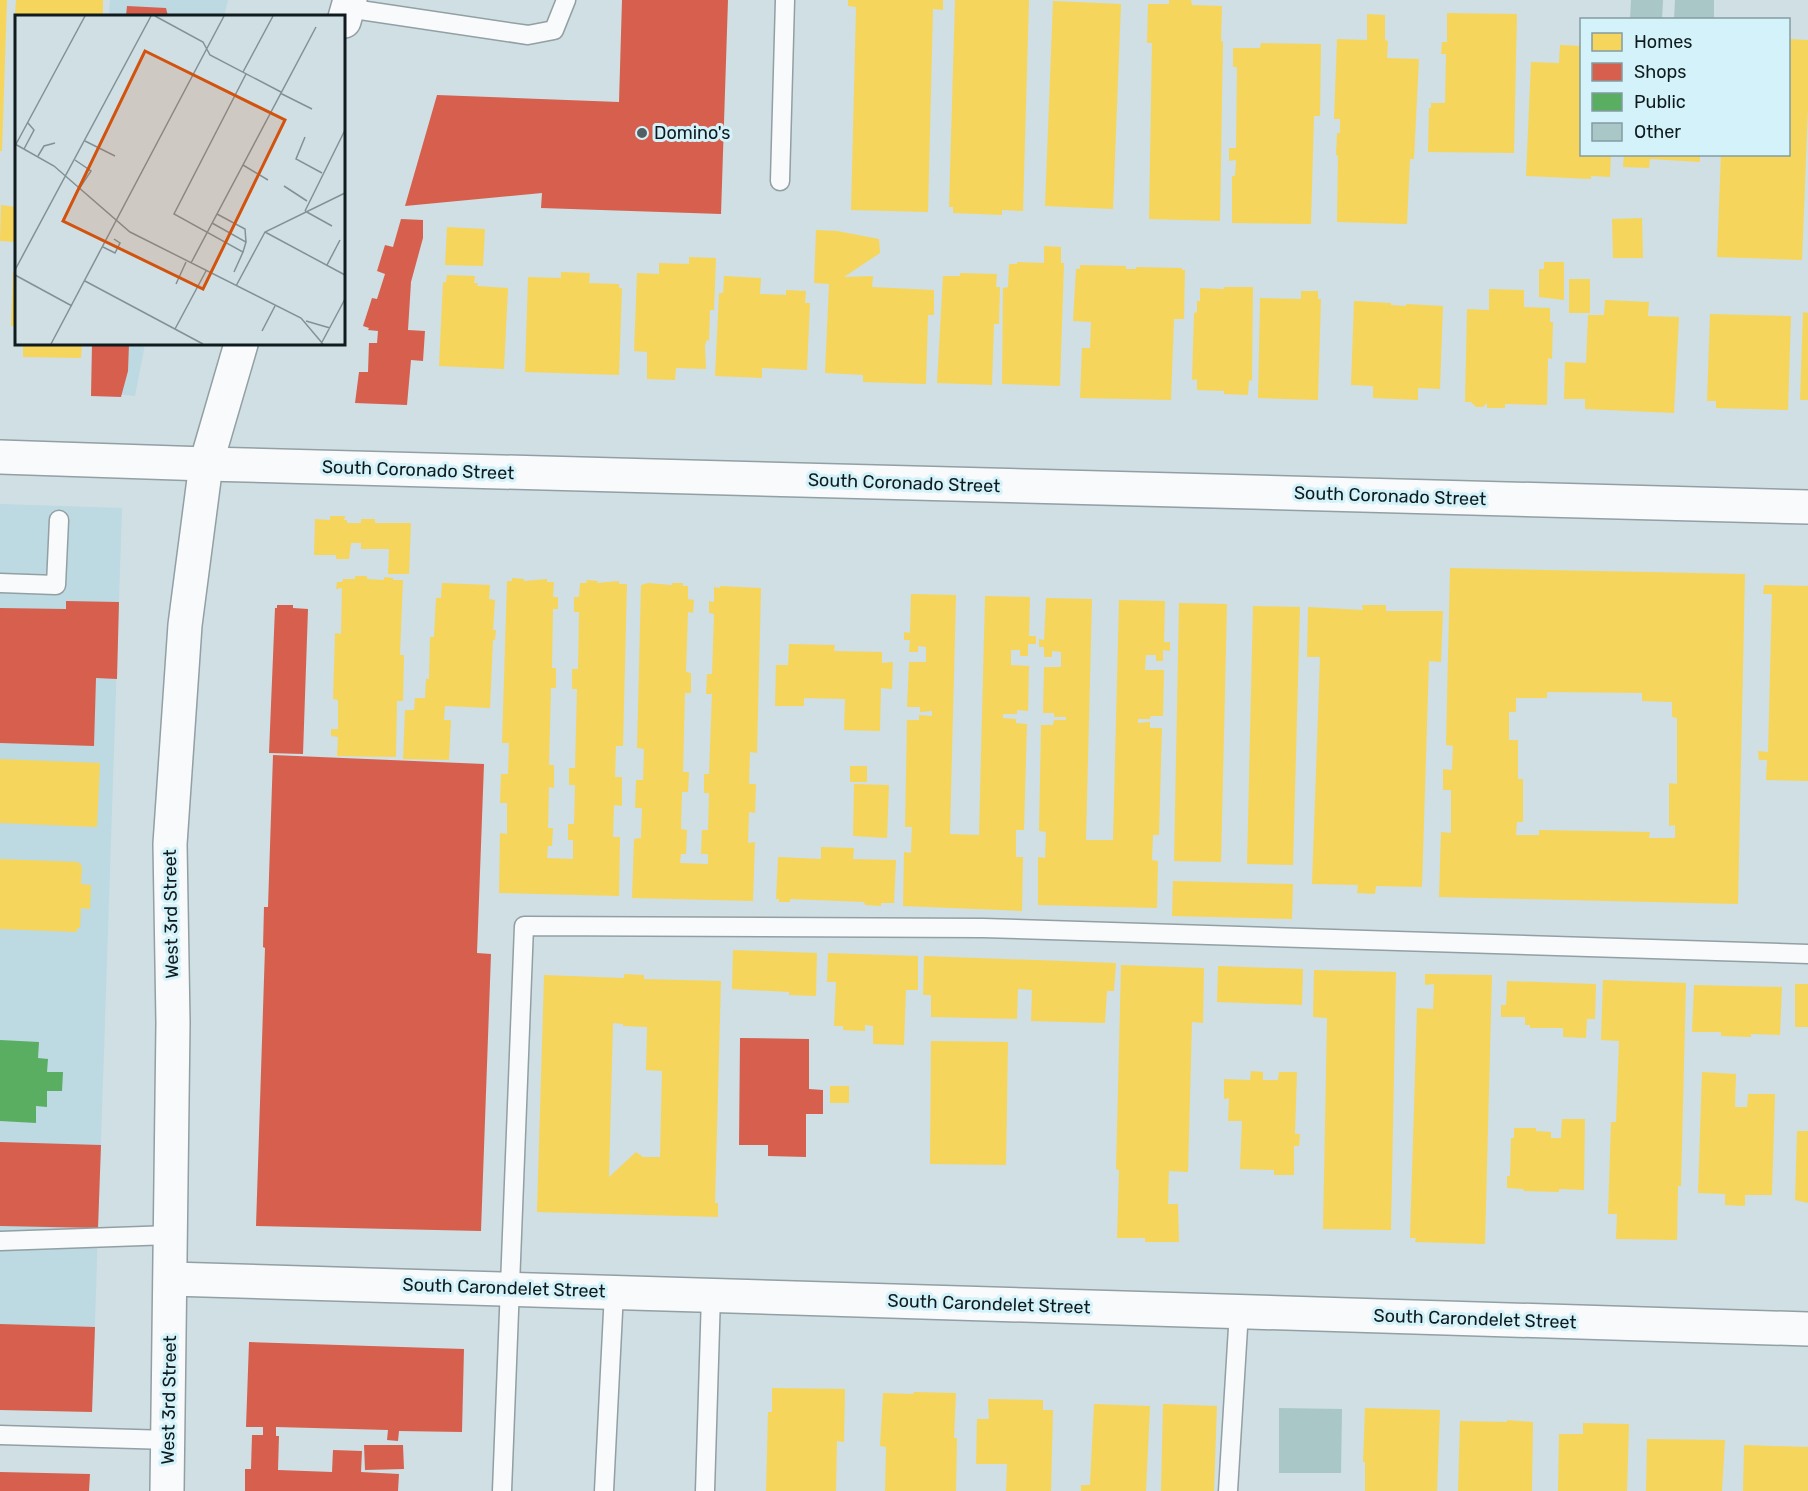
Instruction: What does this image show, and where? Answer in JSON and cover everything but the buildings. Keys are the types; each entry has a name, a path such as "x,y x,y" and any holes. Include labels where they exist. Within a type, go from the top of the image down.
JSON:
{"street":[{"name":"West 3rd Street","path":"167,1491 173,1023 170,844 185,625 207,464 241,345"},
{"name":"South Coronado Street","path":"0,457 1808,507"},
{"name":"South Carondelet Street","path":"171,1279 1808,1329"}],"lane":[{"path":"347,10 528,34 554,30 566,0"},
{"path":"780,181 785,0"},
{"path":"0,583 56,585 59,520"},
{"path":"502,1491 524,926 983,928 1808,954"},
{"path":"0,1241 171,1235"},
{"path":"604,1491 614,1292"},
{"path":"705,1491 711,1295"},
{"path":"1228,1491 1239,1311"},
{"path":"0,1435 169,1440"}],"shaded area":[{"path":"110,0 228,0 224,15 109,15"},
{"path":"99,345 145,345 135,396 97,392"},
{"path":"0,504 122,508 92,1411 0,1407"}],"place":[{"name":"Domino's","path":"642,133"}]}
